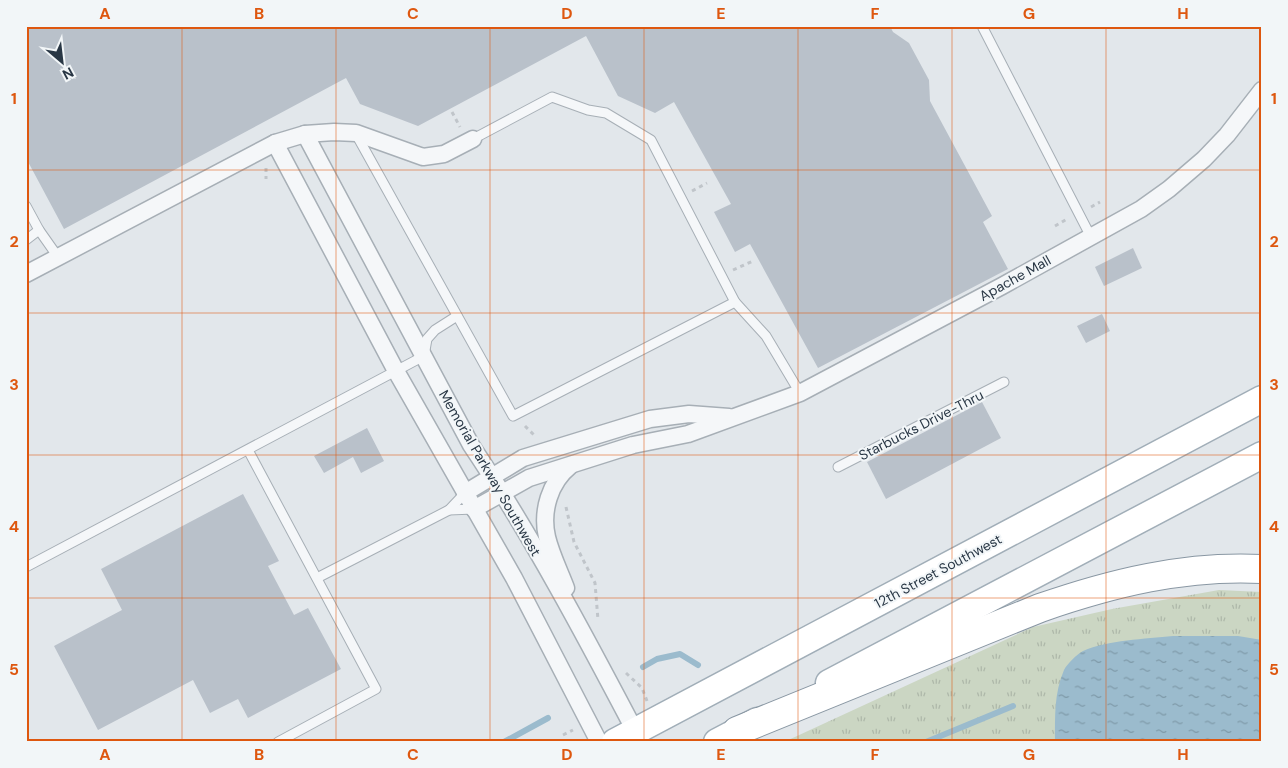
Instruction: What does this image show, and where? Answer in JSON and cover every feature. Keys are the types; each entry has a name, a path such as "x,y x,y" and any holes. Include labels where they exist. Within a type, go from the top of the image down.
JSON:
{"highway":[{"path":"727,736 1040,608 1079,594 1166,574 1211,570 1262,569"}],"main road":[{"name":"12th Street Southwest","path":"625,736 1262,399"},
{"path":"727,736 1262,455"}],"street":[{"name":"Apache Mall","path":"474,509 529,478 633,445 688,434 800,393 996,289 1146,206 1169,189 1227,136 1262,90"},
{"path":"26,274 275,143 305,134 356,133 423,157 444,154 473,139"},
{"name":"Memorial Parkway Southwest","path":"305,134 471,445 590,629 625,736"},
{"path":"275,143 396,371 514,578 599,742"},
{"path":"465,493 523,458 650,419 689,414 734,418"},
{"path":"575,463 561,474 551,492 546,514 547,536 590,629"}],"lane":[{"path":"982,26 1091,236"},
{"path":"473,139 552,97 588,110 606,113 651,140 735,302 766,336 800,393"},
{"path":"356,133 513,416 735,302"},
{"path":"26,206 58,257"},
{"path":"26,240 40,230"},
{"path":"26,567 424,356 427,339 436,330 458,316"},
{"name":"Starbucks Drive-Thru","path":"838,468 1004,382"},
{"path":"248,450 376,689 278,742"},
{"path":"317,578 448,510 465,493"},
{"path":"448,510 474,509"}],"path":[{"path":"721,274 753,262"},
{"path":"513,416 533,434 546,450"},
{"path":"558,478 574,542 595,583 590,629"},
{"path":"624,671 642,688"}],"green space":[{"path":"1219,590 1262,592 1262,742 784,742 1033,627 1112,609"}],"water":[{"path":"1173,636 1238,636 1262,640 1262,742 1055,742 1058,687 1064,670 1075,657 1083,651 1104,644"}],"building":[{"path":"26,26 890,26 893,32 909,43 929,80 930,101 992,216 983,222 1008,269 818,368 750,244 735,252 714,212 731,204 674,102 655,113 618,96 586,36 418,126 360,104 346,78 64,229 26,158"},
{"path":"1133,248 1142,268 1104,286 1095,267"},
{"path":"1102,314 1110,331 1086,343 1077,326"},
{"path":"982,402 1001,438 886,499 867,462"},
{"path":"367,428 384,461 361,473 353,457 324,473 314,456"},
{"path":"243,494 279,561 268,566 294,615 308,608 341,669 248,718 238,699 210,713 193,680 98,730 54,646 122,610 101,569"}],"waterway":[{"path":"643,667 657,659 680,654 698,665"},
{"path":"926,742 1013,706"},
{"path":"504,742 548,718"}]}
